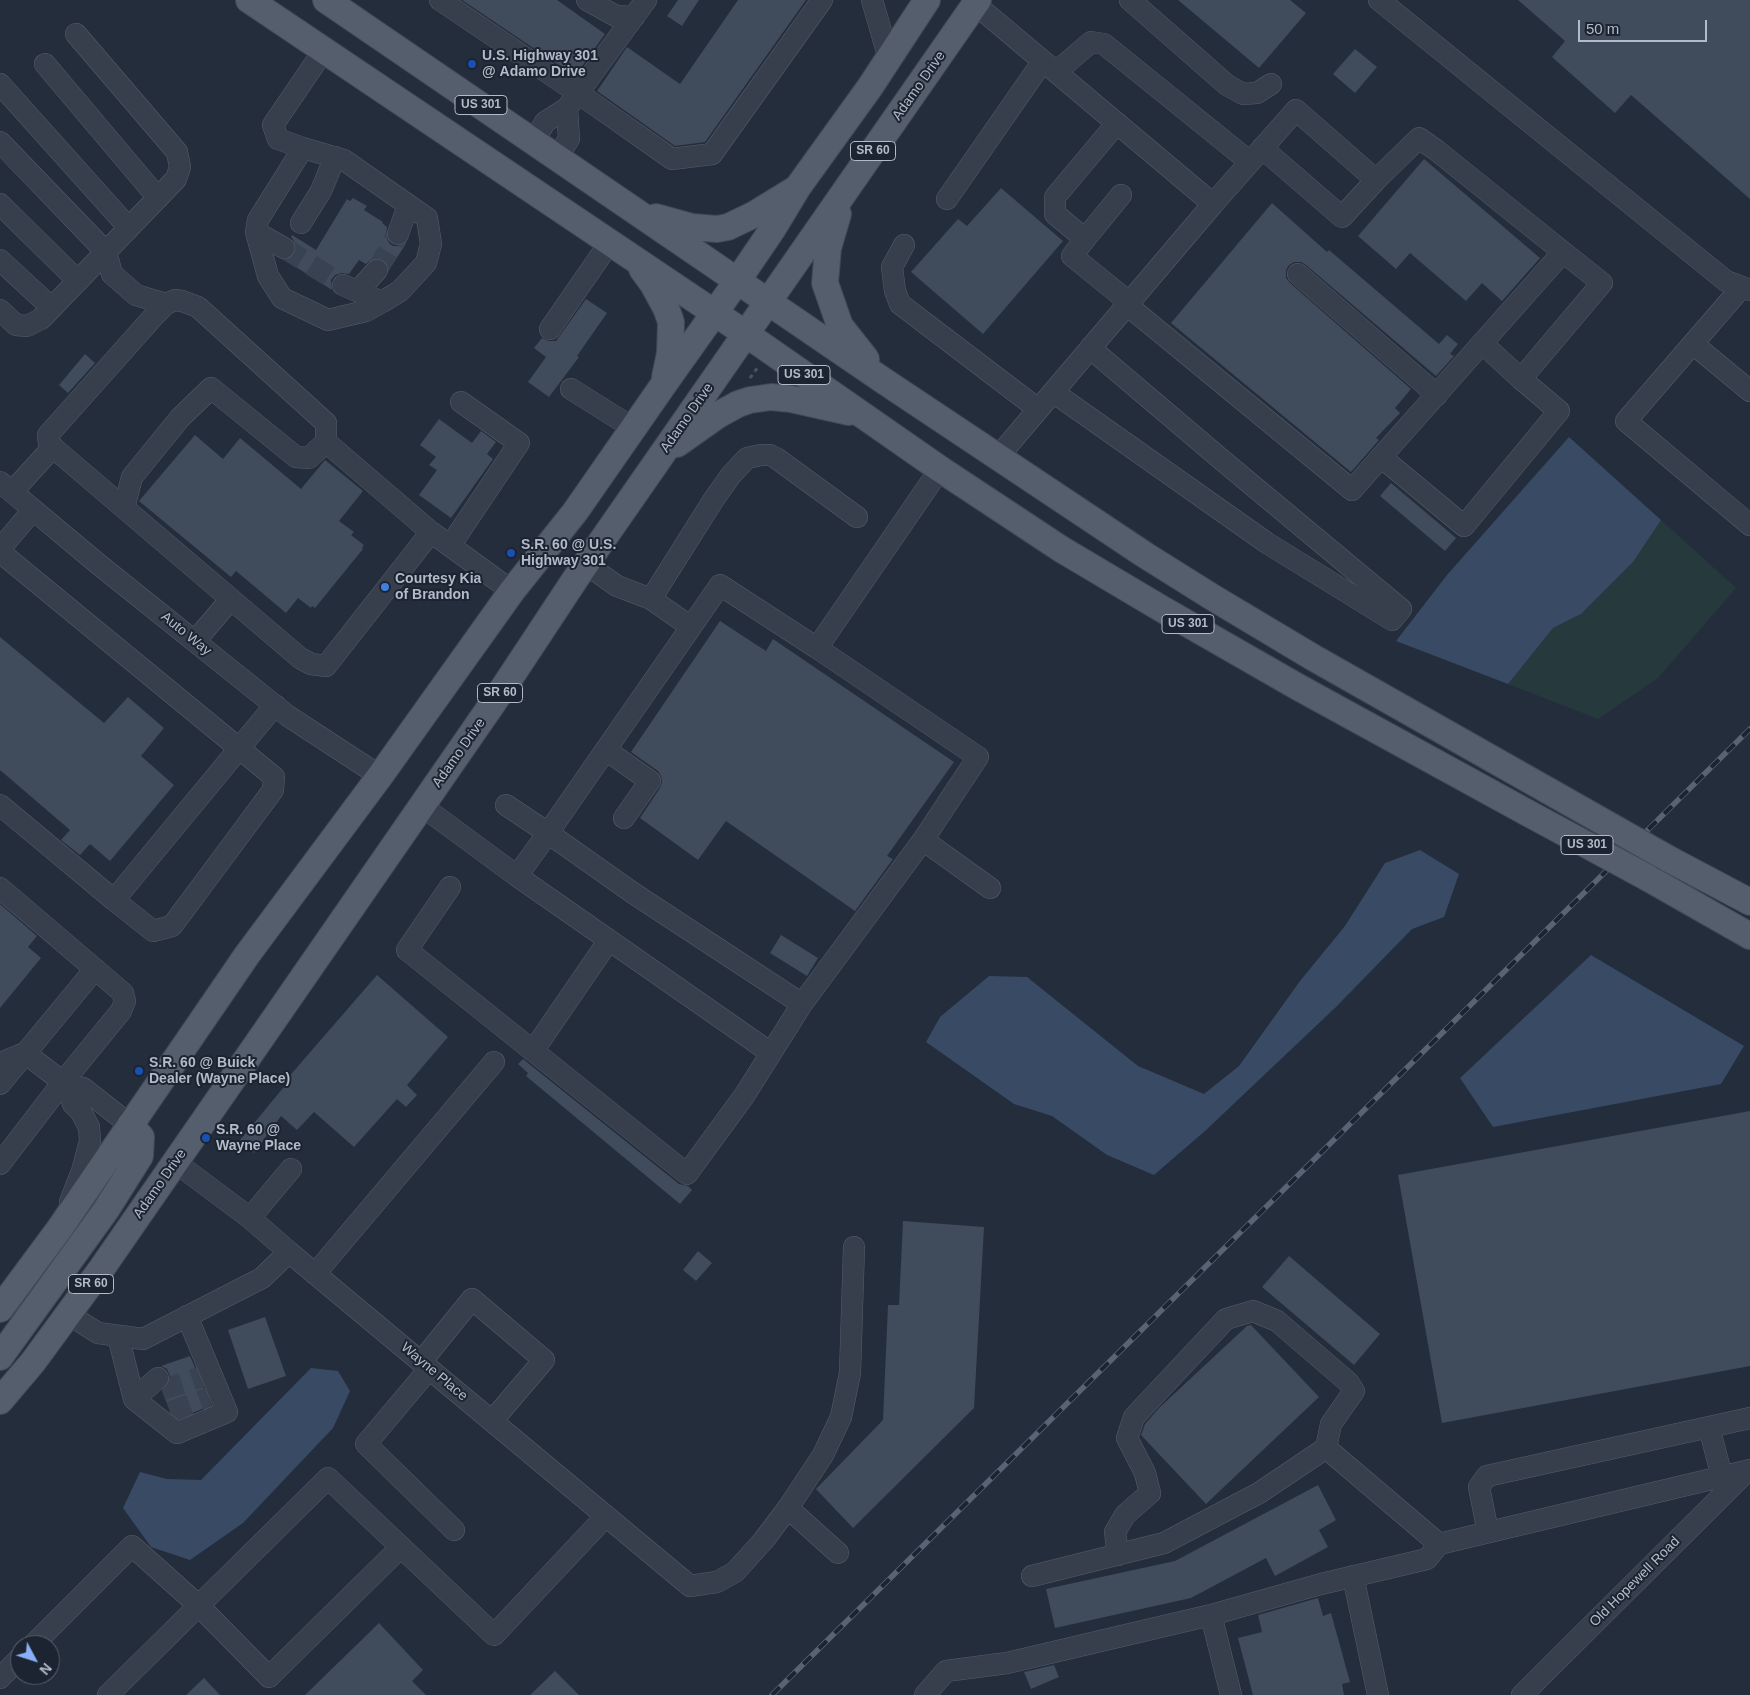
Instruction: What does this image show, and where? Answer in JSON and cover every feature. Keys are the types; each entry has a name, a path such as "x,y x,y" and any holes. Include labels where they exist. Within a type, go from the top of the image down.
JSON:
{"main road":[{"name":"US 301","path":"249,0 746,334 940,469 1061,548 1162,609 1298,687 1648,878 1750,936"},
{"name":"US 301","path":"326,0 997,458 1212,597 1322,663 1668,858 1750,902"},
{"name":"SR 60","path":"738,280 798,187 889,59 927,0"},
{"name":"Adamo Drive","path":"0,1401 33,1362 102,1268 422,806 586,564 977,2"},
{"path":"636,212 678,224 717,229 743,221 798,187"},
{"path":"844,192 828,248 825,283 840,326 884,381"},
{"path":"634,259 654,284 671,322 670,353 664,384"},
{"path":"0,1309 60,1228 247,955 380,776 512,591 575,512 738,280"},
{"path":"661,456 718,415 750,400 771,397 790,399 863,416"},
{"path":"0,1357 106,1210 140,1156 140,1137 130,1125"}],"street":[{"path":"440,0 573,101 672,160 712,154 822,0"},
{"path":"587,0 616,16 640,8"},
{"path":"872,0 889,59"},
{"path":"1130,0 1227,85 1243,94 1257,93 1271,84"},
{"path":"1379,0 1726,281 1746,288 1693,344 1626,421 1750,525"},
{"path":"977,2 1049,66 1213,204"},
{"path":"534,141 545,122 573,101 640,8"},
{"path":"0,310 16,325 27,326 41,319 176,179 180,167 177,152 76,34"},
{"path":"947,198 1049,66 1091,42 1104,44 1142,76 1256,155 1342,218 1376,180 1419,138 1602,283 1521,379"},
{"path":"303,148 258,220 256,232 268,276 282,298 328,320 366,311 400,291 426,263 431,244 427,218 344,160 303,148 278,138 273,125 324,50"},
{"path":"45,64 158,198"},
{"path":"0,84 129,228"},
{"path":"557,157 569,139 573,101"},
{"path":"997,458 1213,204 1296,110 1376,180"},
{"path":"1085,239 1055,214 1055,197 1117,123"},
{"path":"0,142 106,252 112,274 136,295 166,304"},
{"path":"301,224 321,191 335,157"},
{"path":"1121,195 1072,256 1352,490 1563,252"},
{"path":"0,204 78,281"},
{"path":"398,234 408,205"},
{"path":"256,232 284,248"},
{"path":"550,329 610,242"},
{"path":"904,245 892,267 895,291 900,304 1038,410"},
{"path":"0,260 52,308"},
{"path":"377,270 350,288 382,302"},
{"path":"1298,274 1437,395"},
{"path":"124,508 132,477 180,418 211,388 296,457 309,458 326,442 326,423 198,307 175,300 166,304 142,329 48,436 49,444 53,447 124,508 300,658 311,664 326,666 431,532"},
{"path":"1382,457 1464,526 1559,411 1483,344"},
{"path":"1693,344 1750,391"},
{"path":"1053,392 1266,543 1392,620 1401,609 1229,467 1090,348"},
{"path":"571,389 633,428"},
{"path":"450,546 519,443 461,402"},
{"path":"326,442 431,532 512,591"},
{"path":"6,487 53,447"},
{"path":"651,599 714,499 731,475 747,458 761,455 770,455 776,458 857,517"},
{"path":"817,648 940,469"},
{"name":"Auto Way","path":"6,487 97,563 275,705 380,776"},
{"path":"0,805 154,931 172,926 273,790 274,777 0,551 33,510"},
{"path":"586,564 617,586 651,599 691,627"},
{"path":"450,886 407,950 688,1174 744,1096 802,1004 923,840 978,757 720,585 517,876"},
{"path":"195,641 231,599"},
{"path":"114,900 275,705"},
{"path":"606,750 650,781 624,818"},
{"path":"506,805 633,893 802,1004"},
{"path":"422,806 517,876 771,1053"},
{"path":"923,840 990,888"},
{"path":"0,888 124,993 125,1001 121,1011 0,1164"},
{"path":"533,1051 610,940"},
{"path":"0,1084 95,969"},
{"path":"25,1053 65,1084 84,1088 130,1125"},
{"path":"0,1063 25,1053"},
{"path":"315,1274 494,1062"},
{"path":"60,1228 82,1171 90,1141 89,1127 82,1112 72,1104 65,1084"},
{"name":"Wayne Place","path":"175,1162 250,1218 690,1586 717,1582 735,1572 763,1541 788,1508"},
{"path":"250,1218 292,1168"},
{"path":"838,1553 788,1508 823,1455 841,1417 850,1373 854,1247"},
{"path":"68,1314 98,1333 143,1339 262,1278 289,1252"},
{"path":"454,1530 366,1444 472,1299 544,1360 492,1421"},
{"path":"1032,1576 1164,1543 1260,1493 1326,1448 1332,1424 1354,1391 1348,1382 1277,1321 1254,1311 1226,1319 1134,1417 1127,1438 1145,1473 1150,1493 1125,1515 1115,1532 1118,1554"},
{"path":"118,1336 134,1399 177,1433 227,1412 214,1397 203,1369 187,1316"},
{"path":"134,1399 160,1384"},
{"path":"134,1399 170,1412"},
{"path":"1488,1532 1479,1487 1487,1476 1750,1418"},
{"path":"1709,1427 1722,1477"},
{"path":"1326,1448 1438,1544"},
{"path":"925,1695 946,1670 1007,1663 1211,1615 1321,1584 1427,1559 1438,1544 1748,1471"},
{"name":"Old Hopewell Road","path":"1522,1695 1748,1471"},
{"path":"108,1695 328,1478 494,1634 606,1516"},
{"path":"43,1635 132,1546 198,1605 269,1677 401,1547"},
{"path":"1353,1576 1378,1695"},
{"path":"1211,1615 1231,1695"},
{"path":"0,1678 10,1668"}],"path":[{"path":"747,382 760,364"}],"green space":[{"path":"1661,520 1736,588 1658,678 1598,719 1508,684 1553,628 1581,614 1633,562"}],"water":[{"path":"1569,437 1661,520 1633,562 1581,614 1553,628 1508,684 1396,641 1447,575"},
{"path":"1420,850 1459,874 1444,917 1412,929 1336,1007 1205,1131 1154,1175 1107,1155 1052,1116 1014,1104 926,1042 940,1017 989,976 1027,977 1138,1066 1204,1094 1239,1066 1300,981 1345,926 1385,863"},
{"path":"1591,955 1744,1046 1721,1084 1493,1127 1460,1078"},
{"path":"311,1368 338,1371 350,1391 333,1428 243,1523 190,1560 151,1547 123,1508 140,1472 167,1479 201,1480"}],"building":[{"path":"462,0 557,0 605,34 575,76"},
{"path":"678,0 699,0 682,26 667,16"},
{"path":"738,0 806,0 705,142 675,146 597,91 627,47 680,84"},
{"path":"1178,0 1290,0 1306,13 1259,68"},
{"path":"1518,0 1750,0 1750,199 1631,95 1615,113 1552,57 1565,41"},
{"path":"1355,49 1377,67 1355,93 1333,74"},
{"path":"1424,159 1540,258 1502,301 1482,283 1466,301 1410,253 1396,269 1358,236"},
{"path":"1001,188 1063,241 983,334 911,272 958,219 967,226"},
{"path":"353,198 367,206 364,210 383,222 387,227 386,236 389,243 393,246 400,246 407,242 389,270 386,261 380,258 373,258 366,264 359,260 349,274 335,275 331,280 332,290 285,260 295,254 296,247 291,237 292,235 316,250 347,199 350,201"},
{"path":"1272,203 1327,252 1329,250 1439,344 1447,335 1458,344 1450,354 1454,356 1436,376 1306,265 1301,262 1294,262 1288,266 1286,278 1290,283 1411,389 1395,408 1400,413 1376,438 1379,440 1351,472 1171,323"},
{"path":"586,299 607,313 577,356 579,357 549,397 528,382 546,357 534,348 542,338 556,341"},
{"path":"85,354 95,363 68,393 59,385"},
{"path":"439,419 472,443 481,431 496,442 487,454 493,459 451,518 419,495 437,470 429,465 436,457 420,445"},
{"path":"195,435 223,459 240,438 301,489 325,460 363,491 339,521 354,532 351,535 364,545 363,549 315,608 312,606 311,608 298,598 286,613 236,571 231,577 139,501"},
{"path":"1391,483 1456,538 1445,551 1380,496"},
{"path":"720,621 766,651 773,639 954,762 887,856 893,859 855,911 726,821 698,860 640,818 662,782 658,771 631,752"},
{"path":"0,637 104,723 128,697 164,728 141,756 174,785 110,861 90,844 80,855 61,840 70,830 0,770"},
{"path":"0,904 37,936 28,947 41,958 0,1008"},
{"path":"781,935 818,958 807,976 770,953"},
{"path":"377,975 448,1037 407,1085 417,1095 406,1107 397,1099 354,1147 314,1112 297,1130 281,1116 254,1153 240,1140 288,1082 286,1080"},
{"path":"523,1059 679,1184 688,1186 692,1190 680,1204 526,1076 528,1073 518,1064"},
{"path":"1750,1111 1750,1366 1442,1423 1398,1175"},
{"path":"903,1221 984,1227 974,1408 853,1528 816,1489 883,1420 888,1305 899,1305"},
{"path":"698,1251 712,1263 696,1281 683,1270"},
{"path":"1289,1256 1380,1334 1354,1365 1262,1287"},
{"path":"265,1317 286,1376 248,1389 228,1330"},
{"path":"1251,1325 1319,1397 1206,1504 1141,1435 1145,1424 1160,1407 1247,1326"},
{"path":"190,1356 211,1405 179,1419 170,1411 162,1391 170,1382 170,1376 167,1369 161,1366"},
{"path":"1318,1485 1336,1520 1319,1530 1328,1547 1275,1576 1266,1558 1191,1598 1055,1628 1046,1589 1175,1561"},
{"path":"1318,1598 1323,1616 1331,1613 1350,1682 1342,1684 1344,1695 1253,1695 1238,1638 1262,1632 1258,1615"},
{"path":"379,1623 423,1670 412,1681 426,1695 305,1695"},
{"path":"1054,1665 1059,1677 1031,1689 1024,1672"},
{"path":"555,1671 579,1695 530,1695"},
{"path":"204,1678 220,1695 186,1695"}],"tunnel":[{"path":"377,270 398,234"},
{"path":"284,248 343,285"},
{"path":"162,1390 201,1377"},
{"path":"170,1412 209,1398"}],"railway":[{"path":"772,1695 1750,729"}],"place":[{"name":"U.S. Highway 301 @ Adamo Drive","path":"472,64"},
{"name":"S.R. 60 @ U.S. Highway 301","path":"511,553"},
{"name":"Courtesy Kia of Brandon","path":"385,587"},
{"name":"S.R. 60 @ Buick Dealer (Wayne Place)","path":"139,1071"},
{"name":"S.R. 60 @ Wayne Place","path":"206,1138"}]}
